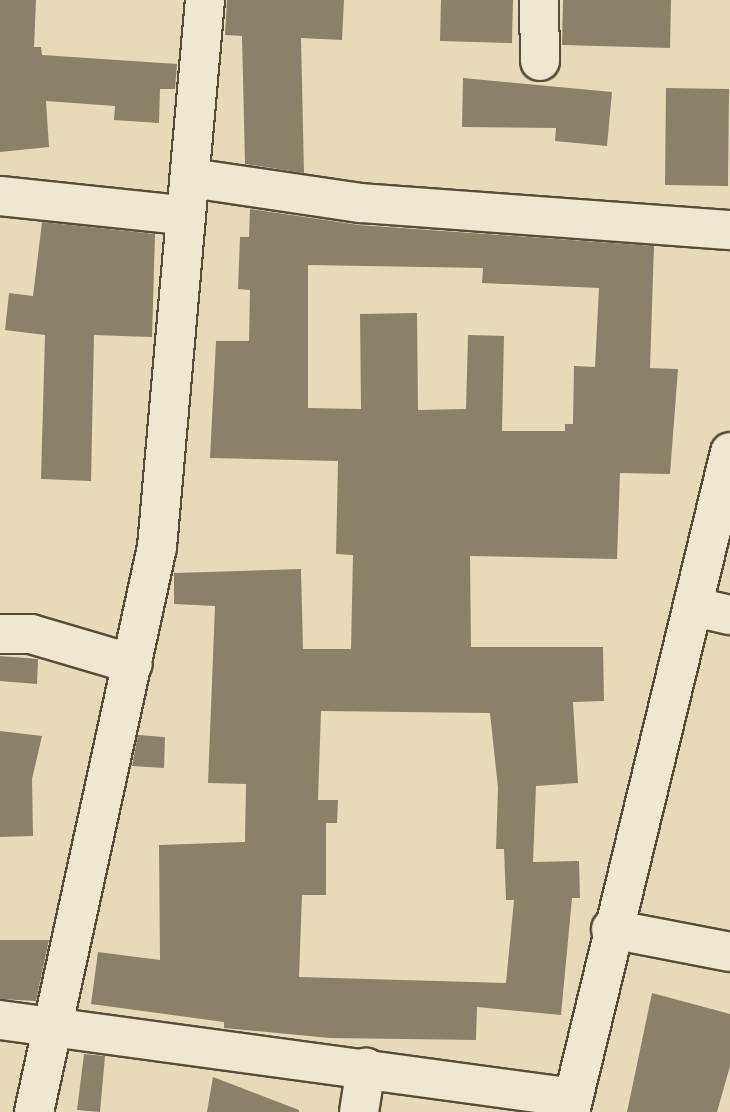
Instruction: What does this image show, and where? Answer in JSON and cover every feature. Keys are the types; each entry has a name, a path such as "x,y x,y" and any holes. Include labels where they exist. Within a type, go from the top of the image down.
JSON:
{"street":[{"path":"34,1112 55,1026 157,547 182,215 191,178 205,0"},
{"path":"539,0 540,61"},
{"path":"191,178 360,203 730,229"},
{"path":"0,196 182,215"},
{"path":"0,1020 366,1069 572,1105 611,929 712,611 730,452"},
{"path":"0,634 31,634 133,664"},
{"path":"611,929 730,951"},
{"path":"359,1112 366,1069"}],"building":[{"path":"0,0 36,0 34,47 41,47 42,55 177,64 175,89 160,89 159,123 114,120 115,106 46,101 49,147 0,152"},
{"path":"227,0 344,0 342,40 301,38 304,173 245,164 242,36 225,35"},
{"path":"441,0 513,0 512,43 440,41"},
{"path":"563,0 671,0 670,48 562,45"},
{"path":"463,78 612,92 607,146 555,141 556,128 462,127"},
{"path":"666,88 729,89 728,186 665,185"},
{"path":"250,209 359,225 654,246 650,368 678,369 670,474 620,473 617,559 470,556 471,647 603,647 604,701 573,702 578,783 536,786 533,862 579,861 580,898 572,898 561,1015 477,1007 476,1040 330,1038 224,1028 224,1022 91,1004 98,952 160,960 159,845 245,842 246,784 208,783 215,606 174,604 174,573 301,569 303,649 351,649 353,555 336,554 338,461 210,458 216,341 249,341 250,290 238,289 240,237 249,237","holes":["308,265 483,268 482,283 599,288 595,367 574,366 573,424 565,424 565,431 502,431 504,336 468,335 466,409 418,410 417,313 360,314 361,409 308,408","321,711 490,713 498,788 496,849 504,849 506,900 514,900 506,983 299,977 302,895 326,895 326,823 337,823 338,800 318,800"]},
{"path":"42,222 155,234 152,337 94,335 91,481 41,479 45,335 5,330 9,293 33,296"},
{"path":"0,656 38,659 37,684 0,681"},
{"path":"0,731 42,736 32,779 33,836 0,837"},
{"path":"138,735 165,737 164,768 132,766"},
{"path":"0,940 49,940 36,1001 0,999"},
{"path":"652,993 730,1014 730,1066 717,1112 627,1112"},
{"path":"84,1054 105,1056 100,1112 77,1110"},
{"path":"213,1077 299,1110 299,1112 207,1112"}]}
